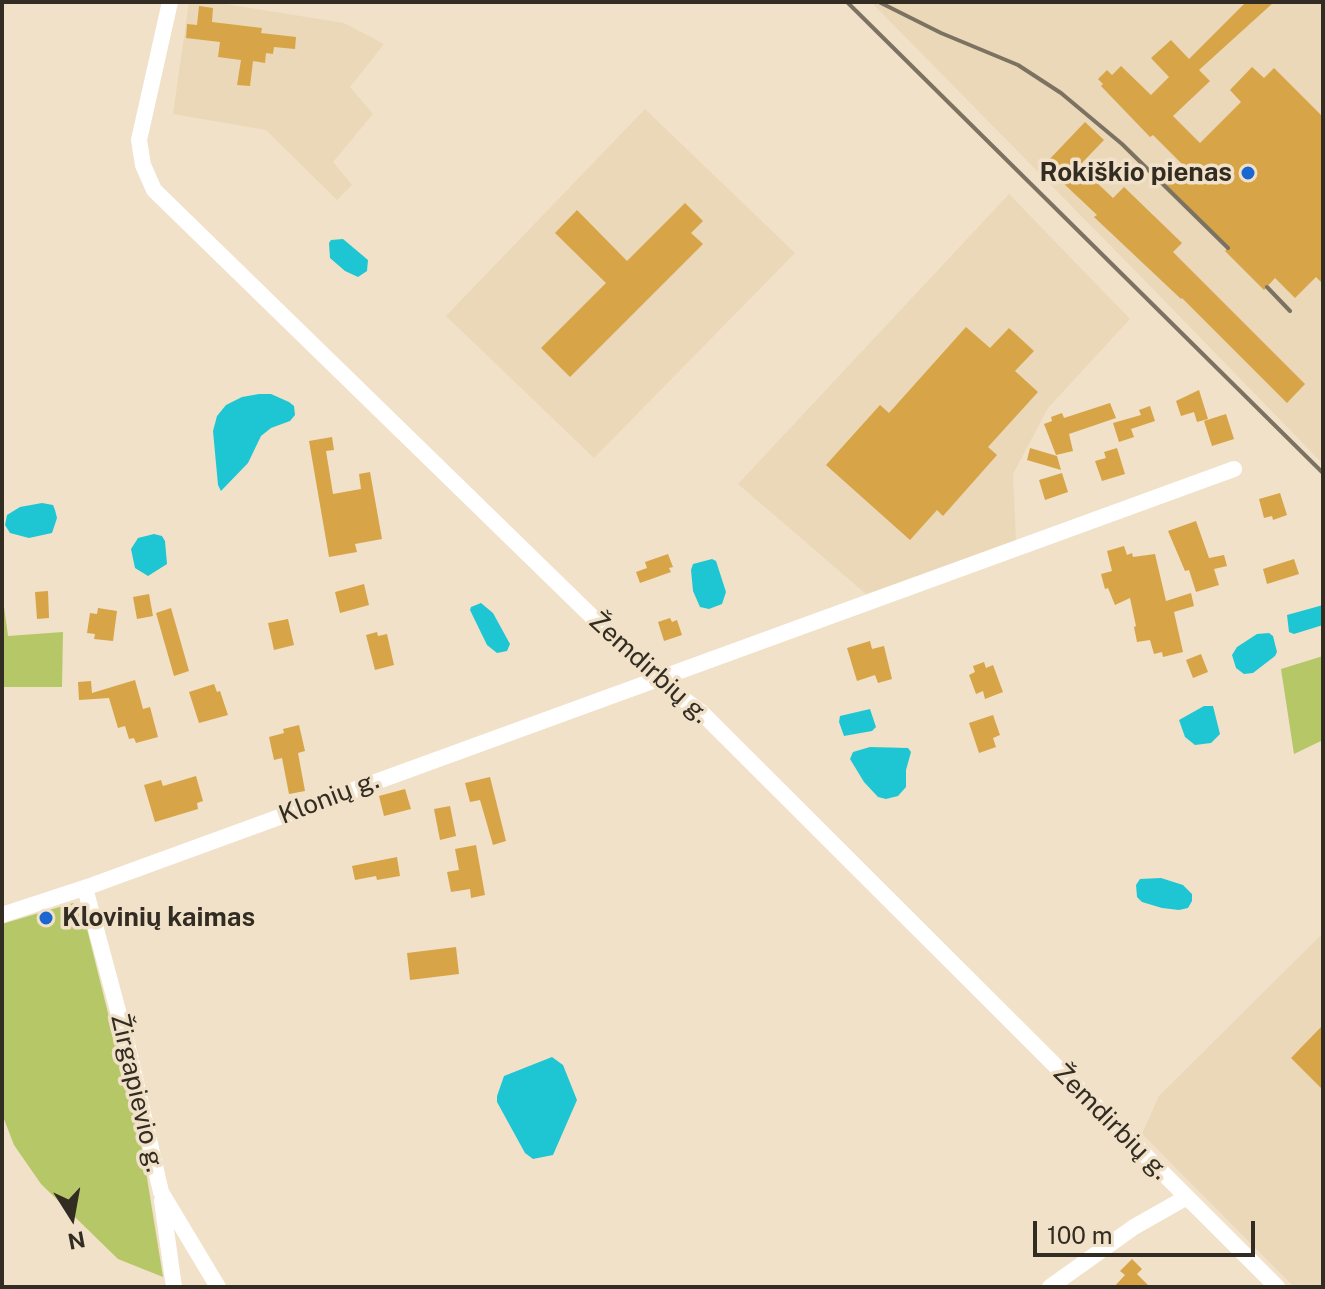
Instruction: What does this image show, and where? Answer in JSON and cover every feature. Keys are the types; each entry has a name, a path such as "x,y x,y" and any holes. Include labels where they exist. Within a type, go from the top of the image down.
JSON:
{"street":[{"name":"Žemdirbių g.","path":"170,2 139,140 143,165 154,190 656,679 701,712 1277,1287"},
{"name":"Klonių g.","path":"2,915 85,888 1234,469"},
{"name":"Žirgapievio g.","path":"85,888 128,1048 161,1192 218,1287"},
{"path":"161,1192 174,1287"},
{"path":"1050,1287 1134,1227 1187,1197"}],"shaded area":[{"path":"189,2 213,2 344,23 384,44 350,87 373,114 333,162 352,185 337,200 266,130 173,114"},
{"path":"871,2 1323,2 1323,464 1155,291"},
{"path":"645,109 795,253 594,458 446,316"},
{"path":"1009,194 1130,319 1048,408 1013,474 1016,541 866,594 738,484"},
{"path":"1323,933 1323,1287 1294,1287 1142,1134 1159,1096"}],"green space":[{"path":"2,592 8,636 63,632 62,687 2,687"},
{"path":"1323,656 1323,740 1294,754 1281,669"},
{"path":"73,903 84,917 143,1153 163,1277 118,1259 41,1184 14,1145 2,1114 2,924"}],"water":[{"path":"343,239 368,260 367,271 358,277 330,258 331,240"},
{"path":"271,394 289,402 294,406 295,415 290,421 271,428 261,436 248,463 221,491 213,431 217,416 226,405 242,397"},
{"path":"42,503 53,505 55,510 57,518 52,533 29,538 10,533 5,525 7,515 20,507"},
{"path":"154,534 162,536 165,541 167,564 148,576 135,568 131,549 138,538"},
{"path":"712,559 716,561 726,592 722,604 709,609 700,607 693,591 691,570 693,564"},
{"path":"481,603 493,613 510,644 507,651 497,653 487,645 470,610"},
{"path":"1323,605 1323,625 1294,634 1289,632 1287,615"},
{"path":"1269,633 1273,636 1275,656 1253,673 1244,674 1236,668 1232,655 1237,647 1257,634"},
{"path":"1204,706 1213,706 1220,734 1211,743 1195,745 1185,737 1179,720"},
{"path":"870,709 876,727 872,731 844,736 840,716"},
{"path":"870,747 908,748 911,752 906,770 906,787 898,796 878,797 850,759 853,752"},
{"path":"1161,878 1183,885 1192,894 1188,908 1162,908 1142,902 1137,897 1136,885 1140,879"},
{"path":"552,1057 563,1065 577,1100 553,1155 533,1159 525,1153 497,1102 497,1096 504,1076"}],"building":[{"name":"Rokiškio pienas","path":"1246,2 1274,2 1199,70 1210,81 1173,116 1200,143 1241,102 1230,90 1252,67 1264,78 1274,68 1323,117 1323,284 1316,277 1295,298 1275,278 1264,290 1225,251 1228,248 1163,183 1182,164 1153,135 1150,137 1101,86 1103,84 1098,79 1107,70 1112,75 1121,66 1151,95 1169,77 1151,58 1171,40 1189,59"},
{"path":"199,6 213,8 212,22 262,28 261,33 296,37 295,49 274,47 273,54 266,53 265,63 253,61 250,86 237,85 241,60 218,57 220,42 186,38 187,24 197,25"},
{"path":"1085,122 1104,140 1079,166 1113,198 1124,187 1182,243 1173,252 1305,384 1287,403 1044,165"},
{"path":"685,203 703,221 691,233 703,244 570,377 541,348 606,283 555,233 577,210 627,261"},
{"path":"966,327 990,348 1009,328 1034,351 1015,371 1038,392 988,447 997,455 943,516 937,510 910,540 826,465 880,405 889,413"},
{"path":"1199,390 1208,419 1197,422 1194,412 1181,416 1176,401"},
{"path":"1110,403 1116,418 1069,434 1073,451 1056,455 1044,424 1052,421 1051,417 1062,413 1064,418"},
{"path":"1150,406 1155,421 1131,429 1134,437 1119,442 1113,423 1141,415 1139,410"},
{"path":"1226,414 1234,439 1212,446 1204,421"},
{"path":"332,437 334,450 326,451 333,494 361,489 359,474 370,472 382,539 355,544 357,552 329,557 309,441"},
{"path":"1030,448 1057,456 1061,470 1027,460"},
{"path":"1117,448 1125,474 1102,481 1095,461 1106,458 1104,452"},
{"path":"1062,473 1068,492 1045,500 1039,480"},
{"path":"1280,493 1287,515 1273,520 1272,516 1264,518 1259,499"},
{"path":"1196,521 1209,558 1224,555 1227,566 1214,569 1219,585 1196,592 1189,570 1185,571 1168,531"},
{"path":"1124,546 1127,555 1132,553 1133,557 1155,554 1166,601 1191,593 1194,606 1174,612 1183,652 1163,657 1162,652 1154,654 1150,640 1137,642 1130,598 1115,605 1108,588 1105,589 1101,574 1112,571 1107,551"},
{"path":"668,554 673,567 669,568 671,572 640,583 636,572 647,568 645,562"},
{"path":"1294,559 1299,574 1267,584 1263,569"},
{"path":"364,584 369,605 340,613 335,592"},
{"path":"48,591 49,618 37,619 35,592"},
{"path":"149,594 153,616 137,619 133,597"},
{"path":"98,608 117,611 113,641 94,639 95,634 87,633 90,613 97,614"},
{"path":"171,608 189,671 174,676 156,613"},
{"path":"670,618 672,622 677,620 682,635 664,641 658,622"},
{"path":"288,619 294,645 274,650 268,623"},
{"path":"377,632 378,636 387,634 394,665 375,670 366,635"},
{"path":"870,641 872,649 884,646 892,679 878,683 875,675 857,681 847,648"},
{"path":"1201,654 1208,672 1193,678 1186,660"},
{"path":"984,662 986,668 993,665 1003,692 985,699 983,691 976,694 969,675 975,672 973,666"},
{"path":"135,680 143,709 150,707 158,737 136,743 134,738 129,739 125,726 118,728 109,698 79,700 78,682 91,681 92,693"},
{"path":"214,684 217,692 220,691 228,715 199,723 189,692"},
{"path":"993,715 1000,735 993,738 996,747 979,753 969,723"},
{"path":"299,725 305,751 298,753 305,791 289,794 282,758 274,760 269,737"},
{"path":"196,776 203,801 197,803 198,809 155,822 144,785 161,780 163,786"},
{"path":"490,777 506,841 493,845 480,800 470,802 465,783"},
{"path":"405,789 411,809 384,816 379,796"},
{"path":"450,806 456,836 440,840 434,809"},
{"path":"476,845 485,895 471,898 470,889 451,892 447,872 459,870 455,849"},
{"path":"397,857 400,876 355,880 352,866"},
{"path":"456,947 459,974 410,980 407,953"},
{"path":"1323,1025 1323,1090 1291,1058"},
{"path":"1132,1259 1142,1269 1137,1274 1150,1287 1114,1287 1125,1275 1120,1271"}],"railway":[{"path":"847,2 1323,473"},
{"path":"879,2 941,33 1018,65 1061,93 1122,144 1228,248"},
{"path":"1267,287 1290,311"}],"place":[{"name":"Rokiškio pienas","path":"1248,173"},
{"name":"Klovinių kaimas","path":"46,918"}]}
